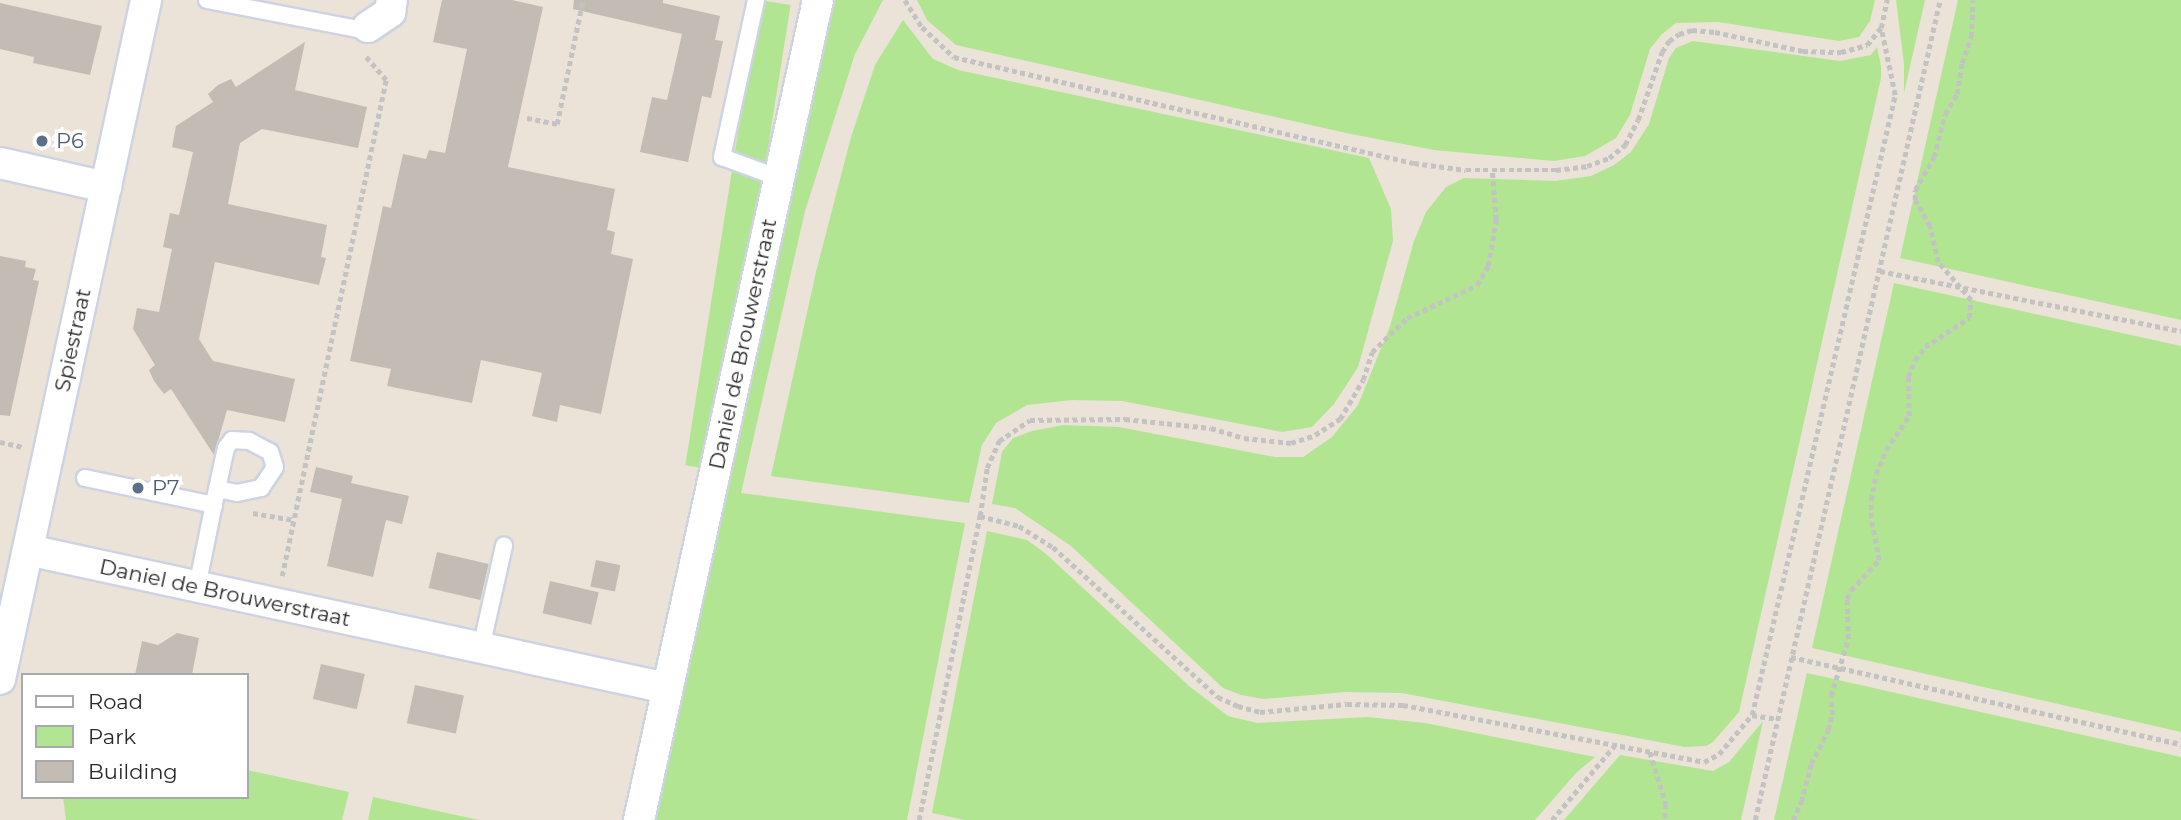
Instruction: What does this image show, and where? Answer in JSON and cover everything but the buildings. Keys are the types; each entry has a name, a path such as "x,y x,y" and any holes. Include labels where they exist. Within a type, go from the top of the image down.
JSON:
{"street":[{"name":"Spiestraat","path":"0,679 146,0"},
{"path":"368,27 390,12 392,0"},
{"name":"Daniel de Brouwerstraat","path":"639,820 818,0"},
{"path":"0,163 106,187"},
{"name":"Daniel de Brouwerstraat","path":"28,550 667,688"}],"lane":[{"path":"207,0 358,29 368,27"},
{"path":"756,0 722,156 779,178"},
{"path":"85,478 216,497 197,587"},
{"path":"481,648 504,546"}],"path":[{"path":"527,118 557,124 583,0"},
{"path":"905,0 922,27 954,57 1414,163 1492,170 1556,170 1587,166 1609,158 1625,145 1638,120 1662,52 1669,40 1679,34 1692,30 1715,32 1803,51 1841,52 1867,45 1881,27"},
{"path":"979,516 1019,526 1053,547 1218,697 1238,706 1261,712 1347,704 1403,705 1704,762 1719,754 1752,715 1895,95 1881,27 1887,0"},
{"path":"1755,820 1940,0"},
{"path":"1793,820 1801,802 1811,764 1828,730 1832,715 1831,696 1848,639 1847,599 1879,560 1871,518 1876,474 1886,450 1909,416 1908,377 1915,360 1925,347 1969,318 1971,300 1938,262 1930,226 1915,200 1915,190 1934,157 1945,114 1957,94 1962,63 1971,37 1973,0"},
{"path":"276,604 386,80 364,57 368,27"},
{"path":"919,820 987,468 999,442 1030,420 1125,419 1211,428 1244,438 1291,443 1315,435 1340,419 1363,380 1372,352 1407,318 1477,285 1488,266 1496,220 1492,170"},
{"path":"1880,271 1964,290 2181,331"},
{"path":"1791,657 2181,744"},
{"path":"1752,715 1778,719"},
{"path":"1552,820 1615,746"},
{"path":"1650,752 1666,804 1665,820"}],"green space":[{"path":"759,0 791,5 717,470 685,465"},
{"path":"830,0 883,0 855,54 805,211 741,493 965,523 907,820 648,820"},
{"path":"917,0 1875,0 1870,21 1859,37 1839,41 1718,22 1676,23 1662,34 1650,49 1630,115 1616,138 1585,156 1554,161 1434,150 1346,133 956,45 927,20"},
{"path":"1896,0 1925,0 1904,93 1904,64"},
{"path":"1958,0 2181,0 2181,320 1900,258"},
{"path":"903,20 933,59 958,70 1369,158 1391,209 1393,241 1358,367 1334,404 1312,427 1282,432 1122,401 1072,400 1027,405 996,423 982,445 969,503 771,476 816,272 851,137 875,65"},
{"path":"1693,41 1840,61 1871,55 1877,47 1881,66 1881,78 1739,712 1713,742 1706,746 1685,747 1402,693 1346,692 1263,699 1241,695 1223,688 1071,546 1015,508 992,504 1002,452 1013,438 1063,425 1119,427 1275,457 1303,457 1332,437 1358,405 1390,326 1414,241 1426,212 1446,187 1464,178 1555,181 1591,176 1614,165 1631,152 1649,124 1669,58 1676,48"},
{"path":"1894,283 2181,346 2181,732 1812,648"},
{"path":"987,531 1027,540 1045,553 1189,686 1228,716 1257,723 1368,717 1425,723 1595,757 1577,772 1535,820 965,820 932,813"},
{"path":"1807,673 2181,757 2181,820 1774,820"},
{"path":"1763,721 1741,820 1564,820 1620,755 1713,771 1729,762"},
{"path":"248,770 349,792 342,820 66,820 63,799 248,799"},
{"path":"373,797 479,820 368,820"}],"place":[{"name":"P6","path":"42,141"},
{"name":"P7","path":"138,488"}]}
